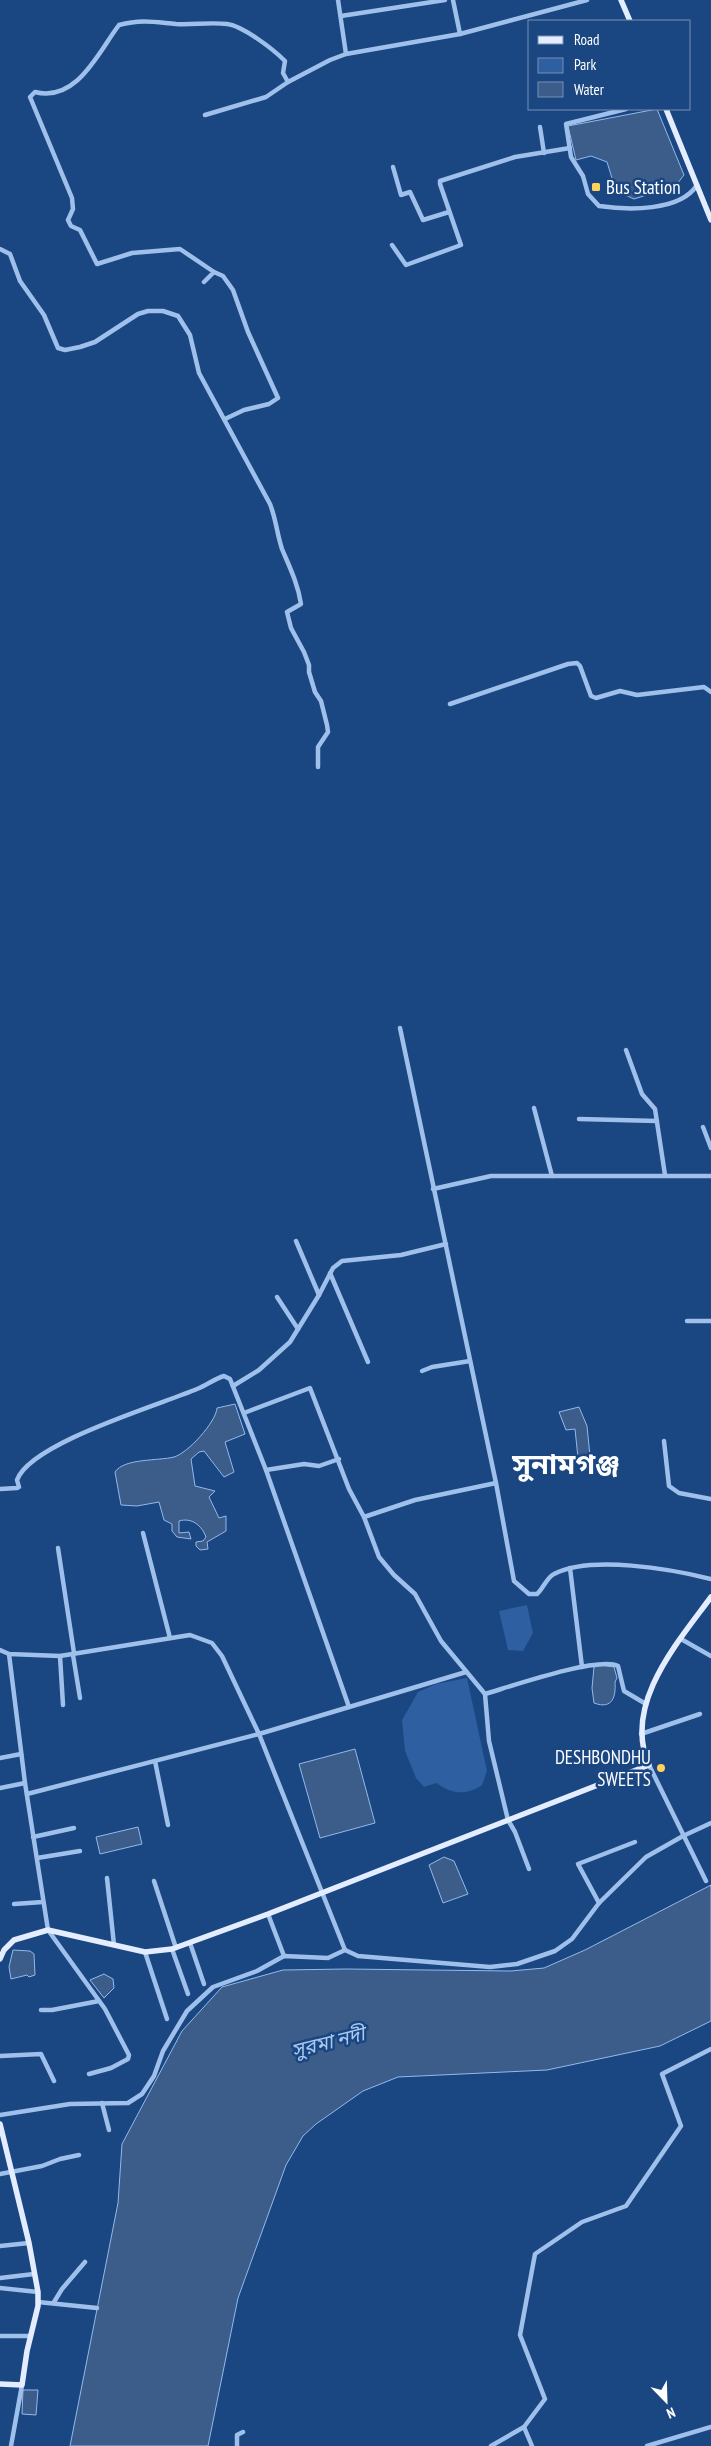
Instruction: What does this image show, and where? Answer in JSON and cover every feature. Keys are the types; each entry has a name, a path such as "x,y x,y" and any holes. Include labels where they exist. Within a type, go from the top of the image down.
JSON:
{"main road":[{"path":"621,0 630,20"},
{"path":"666,110 711,220"},
{"path":"0,1959 2,1949 14,1940 48,1930 145,1952 174,1948 268,1914 649,1765 642,1746 641,1734 646,1704 665,1663 711,1597"},
{"path":"0,2124 29,2242 38,2292 38,2302 22,2386 0,2384"}],"street":[{"path":"338,0 346,54"},
{"path":"340,16 445,0"},
{"path":"453,0 460,34"},
{"path":"205,115 266,97 288,82 330,60 346,54 460,34 587,0"},
{"path":"225,420 244,410 269,404 278,398 248,332 233,290 223,276 180,249 132,253 97,264 80,230 71,226 68,220 73,209 72,198 30,97 35,92 58,92 72,84 98,58 119,25 157,20 176,24 228,24 243,30 284,61 283,73 288,82"},
{"path":"622,110 567,123 571,157 583,176 588,194 599,206 623,209 651,208 691,194 697,185"},
{"path":"540,127 544,153"},
{"path":"392,245 406,265 461,245 440,181 515,157 570,148"},
{"path":"393,167 401,194 410,192 424,220 449,212"},
{"path":"0,249 10,254 20,281 44,315 58,348 65,350 80,348 95,342 133,317 148,311 163,311 178,316 190,335 199,374 270,504 276,519 282,547 299,591 300,607 287,612 291,628 309,665 308,672 315,692 321,701 327,725 328,732 318,747 318,767"},
{"path":"204,282 214,272"},
{"path":"450,704 568,664 577,663 580,666 591,696 596,698 620,691 636,695 704,687 711,692"},
{"path":"400,1028 496,1483 514,1581 529,1594 537,1594 552,1575 581,1565 649,1568 711,1579"},
{"path":"626,1050 642,1094 655,1110 665,1175"},
{"path":"534,1108 552,1176"},
{"path":"579,1119 657,1121"},
{"path":"704,1127 711,1148"},
{"path":"433,1189 491,1176 711,1176"},
{"path":"296,1241 319,1295"},
{"path":"233,1386 259,1370 290,1342 319,1295 330,1273 342,1261 401,1256 446,1244"},
{"path":"330,1273 368,1362"},
{"path":"276,1297 298,1329"},
{"path":"687,1321 711,1321"},
{"path":"422,1372 432,1367 470,1361"},
{"path":"0,1489 17,1488 19,1475 38,1456 93,1430 197,1389 217,1378 224,1376 230,1379 266,1470 349,1707"},
{"path":"244,1413 310,1388 379,1557 394,1575 415,1594 441,1641 485,1694 489,1740 508,1820 515,1832 529,1869"},
{"path":"664,1441 669,1486 679,1493 711,1498"},
{"path":"266,1470 304,1464 319,1466 339,1459"},
{"path":"364,1517 415,1500 496,1483"},
{"path":"143,1533 170,1638"},
{"path":"58,1548 80,1698"},
{"path":"570,1568 582,1667"},
{"path":"0,1650 9,1654 60,1656 190,1635 212,1642 222,1656 259,1734 345,1950 358,1956 490,1967 517,1964 555,1951 572,1939 599,1904 646,1857 711,1823"},
{"path":"681,1638 711,1656"},
{"path":"9,1654 25,1783 48,1930 99,2002 120,2037 128,2059 111,2068 89,2074"},
{"path":"60,1656 62,1704"},
{"path":"485,1694 602,1663 618,1666 624,1691 646,1704"},
{"path":"27,1794 259,1734 466,1672"},
{"path":"641,1734 700,1714"},
{"path":"0,1758 21,1754"},
{"path":"155,1761 168,1825"},
{"path":"649,1765 706,1882"},
{"path":"0,1788 25,1783"},
{"path":"33,1837 74,1828"},
{"path":"599,1904 578,1864 636,1842"},
{"path":"37,1858 80,1851"},
{"path":"107,1878 114,1944"},
{"path":"154,1881 188,1994"},
{"path":"14,1904 43,1902"},
{"path":"268,1914 284,1956"},
{"path":"190,1943 204,1984"},
{"path":"0,2115 70,2104 128,2103 142,2094 154,2076 163,2051 187,2011 213,1987 258,1970 284,1956 328,1958 345,1950"},
{"path":"145,1952 167,2019"},
{"path":"41,2010 52,2010 99,2002"},
{"path":"492,2446 524,2427 545,2399 520,2335 535,2254 582,2222 626,2206 681,2126 662,2074 711,2049"},
{"path":"0,2056 42,2054 54,2081"},
{"path":"102,2103 109,2130"},
{"path":"0,2174 42,2166 60,2159 79,2155"},
{"path":"0,2246 29,2242"},
{"path":"54,2302 62,2289 85,2262"},
{"path":"0,2278 34,2274"},
{"path":"0,2288 38,2292"},
{"path":"38,2302 54,2302 76,2308 97,2308"},
{"path":"0,2336 31,2336"},
{"path":"11,2446 22,2386"},
{"path":"524,2427 532,2446"},
{"path":"647,2446 711,2427"},
{"path":"237,2446 237,2435 243,2432"}],"green space":[{"path":"527,1605 533,1633 523,1651 508,1650 499,1611"},
{"path":"467,1678 487,1771 482,1785 465,1792 448,1790 436,1783 424,1787 416,1778 405,1751 402,1720 418,1692 436,1684"}],"water":[{"path":"657,110 684,175 677,184 634,199 616,191 607,162 591,156 576,160 568,126"},
{"path":"235,1404 245,1434 225,1442 234,1472 224,1477 204,1451 199,1452 191,1459 195,1486 215,1491 209,1497 219,1518 226,1516 226,1531 207,1542 208,1549 200,1550 196,1546 196,1542 203,1541 206,1537 202,1529 192,1521 179,1521 179,1533 189,1532 191,1539 177,1537 172,1531 172,1524 164,1520 159,1502 137,1506 121,1505 115,1472 126,1464 174,1457 180,1454 207,1429 217,1408"},
{"path":"579,1407 587,1426 590,1456 578,1458 575,1429 566,1430 559,1412"},
{"path":"601,1665 614,1667 617,1678 614,1697 605,1705 594,1703 592,1688 594,1667"},
{"path":"355,1749 375,1823 320,1838 299,1764"},
{"path":"138,1827 142,1844 100,1854 96,1837"},
{"path":"444,1857 454,1861 468,1894 443,1903 429,1865"},
{"name":"সুরমা নদী","path":"711,1885 711,2021 660,2046 547,2070 398,2077 363,2091 316,2124 303,2136 286,2165 238,2298 208,2446 70,2446 118,2203 122,2144 182,2031 222,1987 283,1970 511,1971 544,1968 585,1950"},
{"path":"13,1950 30,1951 34,1954 35,1975 11,1979 9,1967"},
{"path":"104,1974 113,1979 114,1988 104,1998 90,1980"},
{"path":"23,2390 38,2390 36,2415 22,2414"}],"place":[{"name":"Bus Station","path":"596,187"},
{"name":"DESHBONDHU SWEETS","path":"661,1768"}],"district":[{"name":"সুনামগঞ্জ","path":"566,1464"}]}
